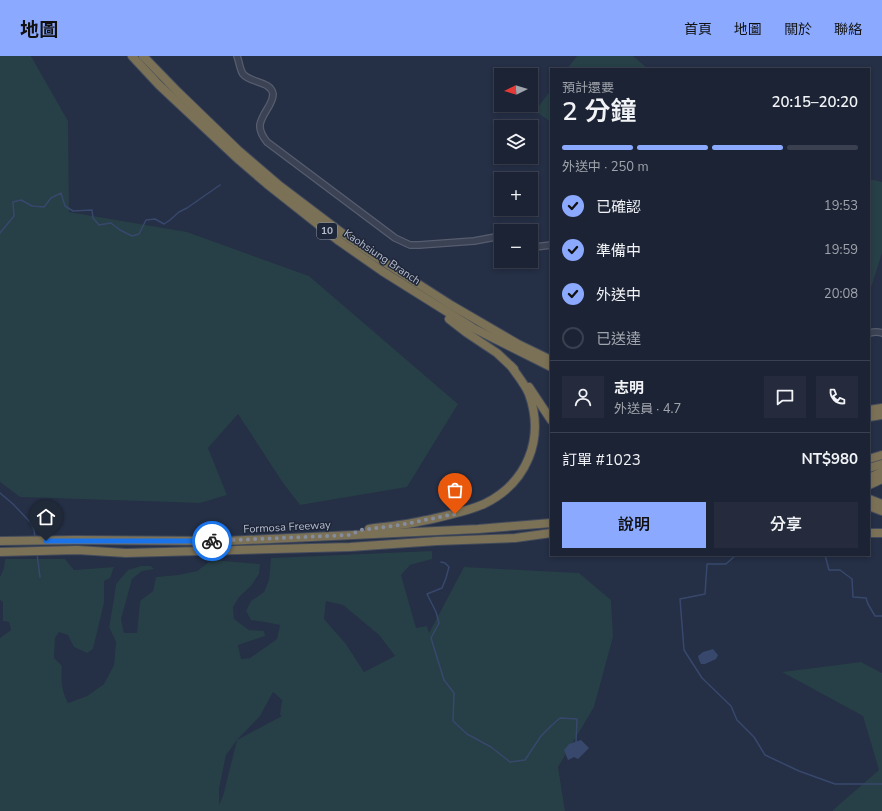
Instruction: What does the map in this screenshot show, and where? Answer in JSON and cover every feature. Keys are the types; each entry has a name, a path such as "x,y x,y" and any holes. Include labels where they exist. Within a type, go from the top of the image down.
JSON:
{"highway":[{"name":"Kaohsiung Branch","path":"132,56 193,117 267,184 339,241 382,271 473,328 550,367"},
{"name":"Kaohsiung Branch","path":"143,56 238,150 280,186 346,236 395,270 451,305 518,344 550,360"},
{"path":"427,300 467,333 497,353 511,366 526,383 550,418"},
{"path":"350,535 361,530 400,525 455,514 484,504 509,488 528,460 535,432 535,419 528,392 511,366"},
{"path":"870,410 882,408"},
{"path":"870,417 882,415"},
{"path":"870,459 882,455"},
{"path":"870,468 882,464"},
{"path":"870,478 882,472"},
{"path":"870,485 882,479"},
{"path":"875,502 882,511"},
{"name":"Formosa Freeway","path":"0,541 226,541 478,529 550,523"},
{"name":"Formosa Freeway","path":"0,552 77,550 126,553 350,547 437,541 515,538 550,533"},
{"path":"870,533 882,533"},
{"path":"515,538 550,538"}],"street":[{"path":"238,56 241,71 244,75 266,86 271,90 273,95 260,124 262,136 267,142 395,238 410,245 419,245 474,241 494,236"},
{"path":"538,247 550,245"},
{"path":"870,333 882,333"}],"shaded area":[{"path":"0,56 31,56 68,121 69,212 187,232 309,276 458,404 407,487 300,505 283,483 238,414 208,448 227,495 200,503 20,497 0,482"},
{"path":"577,56 633,56 647,68 568,68"},
{"path":"550,91 550,121 536,112 538,112 538,107"},
{"path":"870,179 882,182 882,253 870,291"},
{"path":"432,551 432,559 410,565 401,575 416,628 427,626 429,633 464,567 579,573 611,600 613,637 594,707 558,767 565,811 0,811 0,638 11,630 9,622 3,621 3,602 0,600 0,577 4,568 5,559 65,559 74,570 114,567 110,578 104,581 104,603 93,649 87,653 74,647 68,635 59,632 55,638 54,658 62,666 62,685 68,703 87,696 104,684 114,665 116,642 109,627 116,584 128,570 141,566 151,566 154,569 142,571 132,579 121,619 124,633 137,633 140,601 153,591 156,577 178,575 197,571 212,560 260,564 259,574 251,586 239,597 233,607 234,619 249,630 264,631 265,636 238,645 241,659 250,658 277,639 280,625 251,620 246,611 251,601 264,592 269,580 271,558","holes":["326,601 343,605 379,635 395,656 364,672 346,644 324,619","273,692 282,700 280,715 282,716 237,740 260,716","237,740 223,796 219,805 219,789 226,755"]},
{"path":"861,662 882,673 882,811 833,811 879,770 863,716 782,672"}],"water":[{"path":"713,649 718,655 716,659 705,664 701,664 698,656 703,652"},
{"path":"581,740 589,748 578,759 574,757 568,760 564,750 569,744"}],"waterway":[{"path":"0,233 14,216 13,202 21,200 32,206 44,207 51,198 61,193 65,206 73,211 92,210 93,218 99,225 111,223 120,230 132,236 139,234 146,220 155,219 164,224 179,212 220,185"},
{"path":"0,493 30,522 34,530 35,538"},
{"path":"37,554 40,577"},
{"path":"735,556 726,564 707,564 705,594 680,599 684,650 702,678 731,706 737,720 754,737 765,755 799,771 835,784 882,784"},
{"path":"825,556 829,570 840,570 852,579 853,597 866,598 875,616 882,616"},
{"path":"441,562 445,563 449,567 442,588 427,594 436,612 439,623 431,638 444,680 454,693 453,721 467,734 491,747 510,762 525,760 541,736 560,718 577,719 576,742"}],"way so far":[{"path":"212,541 350,535 361,530 400,525 455,514"}],"route":[{"path":"46,541 212,541"}]}
